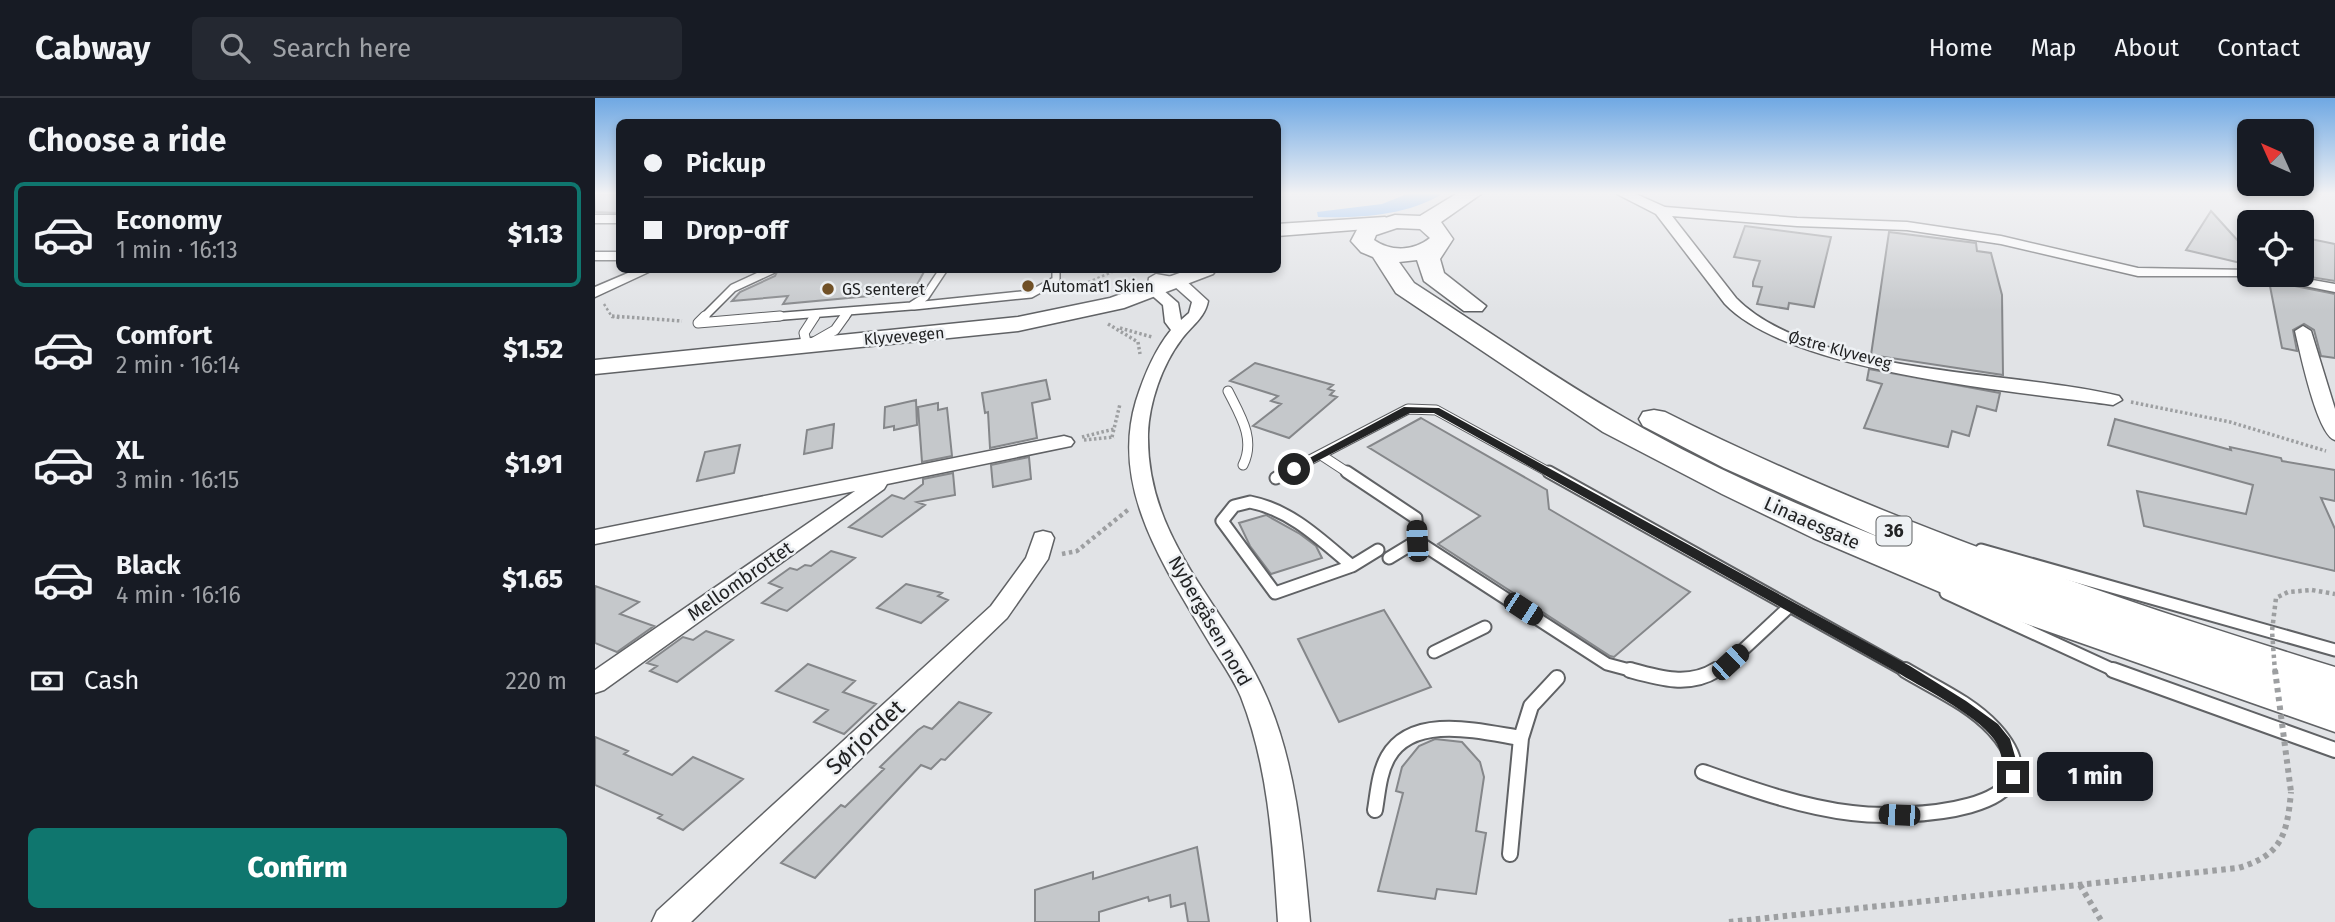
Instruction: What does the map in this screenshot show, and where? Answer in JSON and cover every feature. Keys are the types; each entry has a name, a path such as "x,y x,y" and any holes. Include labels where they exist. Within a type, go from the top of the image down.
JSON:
{"highway":[{"path":"1368,232 1362,236 1373,249 1415,253 1434,247"},
{"name":"Linaaesgate","path":"1439,232 1443,239 1434,247 1428,259 1433,276 1519,337 1627,405 1832,518 2030,611 2335,714"},
{"name":"Linaaesgate","path":"1373,249 1405,288 1585,407 1688,464 1832,518 2335,683"}],"main road":[{"path":"1281,241 1326,237 1373,249"},
{"name":"Klyvevegen","path":"595,367 809,331 842,321 1014,313 1194,273"},
{"name":"Klyvevegen","path":"595,355 809,331 1018,324 1093,310 1166,280"}],"street":[{"name":"Østre Klyveveg","path":"1678,232 1741,312 1784,336 1847,355 1944,374 2113,400"},
{"path":"1950,232 2001,240 2138,272 2237,274"},
{"path":"595,256 616,256"},
{"path":"598,296 640,273"},
{"path":"1166,280 1175,338"},
{"name":"Nybergåsen nord","path":"1166,280 1199,300 1193,320 1175,338 1146,399 1139,433 1141,480 1153,520 1257,707 1285,808 1294,922"},
{"path":"2314,284 2335,288"},
{"path":"2304,331 2322,400 2335,434"},
{"name":"Mellombrottet","path":"595,537 1065,442"},
{"name":"Mellombrottet","path":"595,682 885,480"},
{"name":"Sørjordet","path":"668,922 999,612 1040,549"}],"lane":[{"path":"698,323 733,288 766,273"},
{"path":"911,306 925,297 941,273"},
{"path":"842,321 911,306 1031,294 1056,280 1056,273"},
{"path":"698,323 809,331"},
{"path":"1228,391 1250,443 1250,455 1243,465"},
{"path":"1276,478 1408,410 1436,410 1905,670 1993,728 2005,743 2011,759 2013,777 2007,788 1982,805 1934,813 1853,813 1774,797 1703,772"},
{"path":"1321,455 1416,518 1417,541"},
{"path":"1352,566 1280,510 1261,501 1239,504 1226,513 1222,521 1275,593 1352,566 1378,550"},
{"path":"1832,518 2335,650"},
{"path":"1832,518 1982,612 2112,670 2335,750"},
{"path":"1389,558 1417,541"},
{"path":"1417,541 1607,664 1671,681 1707,676 1730,662 1789,607"},
{"path":"1434,652 1485,627"},
{"path":"1510,854 1521,738 1531,706 1557,678"},
{"path":"1375,810 1382,772 1391,752 1422,733 1456,730 1521,738"}],"path":[{"path":"1078,296 1081,285 1110,273"},
{"path":"598,296 612,317 698,323"},
{"path":"1098,317 1138,342 1141,349 1139,357"},
{"path":"1116,327 1175,338"},
{"path":"1112,437 1121,400"},
{"path":"2113,400 2230,422 2335,454"},
{"path":"1065,442 1114,429"},
{"path":"1065,442 1139,433"},
{"path":"1040,549 1077,551 1119,514 1147,499"},
{"path":"1729,922 2183,876 2262,862 2280,845 2286,832 2291,792 2274,653 2274,600 2280,595 2312,590 2335,594"},
{"path":"2080,885 2102,922"}],"building":[{"path":"1743,232 1795,232 1831,237 1814,307 1789,303 1788,309 1757,304 1762,287 1753,286 1753,282 1760,261 1734,257"},
{"path":"1889,232 1976,243 1977,251 1991,253 2002,295 2003,375 1871,355"},
{"path":"2197,232 2230,232 2237,240 2237,262 2186,250"},
{"path":"2314,240 2335,244 2335,281 2314,278"},
{"name":"GS senteret","path":"776,273 923,273 913,292 783,304 788,296 732,301 740,292"},
{"path":"2270,287 2299,287 2335,294 2335,358 2321,356 2314,330 2304,324 2293,330 2297,351 2282,348"},
{"path":"1255,363 1333,385 1328,389 1334,391 1330,395 1337,397 1289,438 1253,426 1281,404 1271,401 1278,396 1230,381"},
{"path":"1869,369 2000,393 1996,411 1977,406 1969,436 1952,431 1948,447 1864,428 1882,384 1867,380"},
{"path":"1046,380 1050,399 1032,403 1037,438 990,448 988,412 985,413 982,393"},
{"path":"916,400 917,425 894,430 894,426 884,428 885,407"},
{"path":"938,403 938,410 947,408 952,456 922,462 918,407"},
{"path":"1421,418 1547,490 1549,509 1690,592 1614,657 1610,656 1438,544 1480,516 1368,447"},
{"path":"2115,419 2231,450 2230,447 2281,458 2282,461 2335,470 2335,501 2321,498 2335,529 2335,571 2144,526 2137,491 2246,514 2253,485 2108,445"},
{"path":"834,424 832,448 804,454 807,430"},
{"path":"740,445 734,473 697,481 705,452"},
{"path":"1029,457 1031,479 993,487 991,465"},
{"path":"953,473 955,495 917,502 925,505 882,537 849,527 892,495 904,499 923,484 923,479"},
{"path":"1266,515 1316,546 1322,558 1271,574 1250,546 1239,523"},
{"path":"831,551 855,558 787,611 762,603 782,588 769,583 790,568 797,570 805,565 811,566"},
{"path":"906,584 942,593 938,596 948,600 921,623 877,608"},
{"path":"595,586 639,602 620,614 654,626 617,652 595,643"},
{"path":"1384,610 1431,687 1339,722 1298,639"},
{"path":"706,631 733,640 677,682 650,671 657,666 647,663 683,637 693,640"},
{"path":"808,664 855,681 843,692 876,704 844,734 814,722 828,710 776,691"},
{"path":"959,702 991,713 945,760 941,759 931,769 921,765 815,878 781,863 841,805 845,807 884,769 880,767 918,730 924,726 932,729"},
{"path":"595,737 628,751 624,754 672,775 693,757 743,779 683,830 658,818 662,815 595,785"},
{"path":"1435,739 1462,742 1480,762 1484,777 1476,831 1486,833 1476,894 1437,889 1435,899 1378,891 1403,793 1396,791 1402,767 1419,746"},
{"path":"1197,847 1209,922 1188,922 1185,903 1171,907 1170,895 1149,901 1148,897 1099,912 1099,922 1035,922 1035,890 1093,872 1093,879"}],"place":[{"name":"Automat1 Skien","path":"1028,286"},
{"name":"GS senteret","path":"828,289"}],"route":[{"path":"1294,469 1408,410 1436,410 1905,670 1961,705 1993,728 2005,743 2011,759 2013,777"}]}
